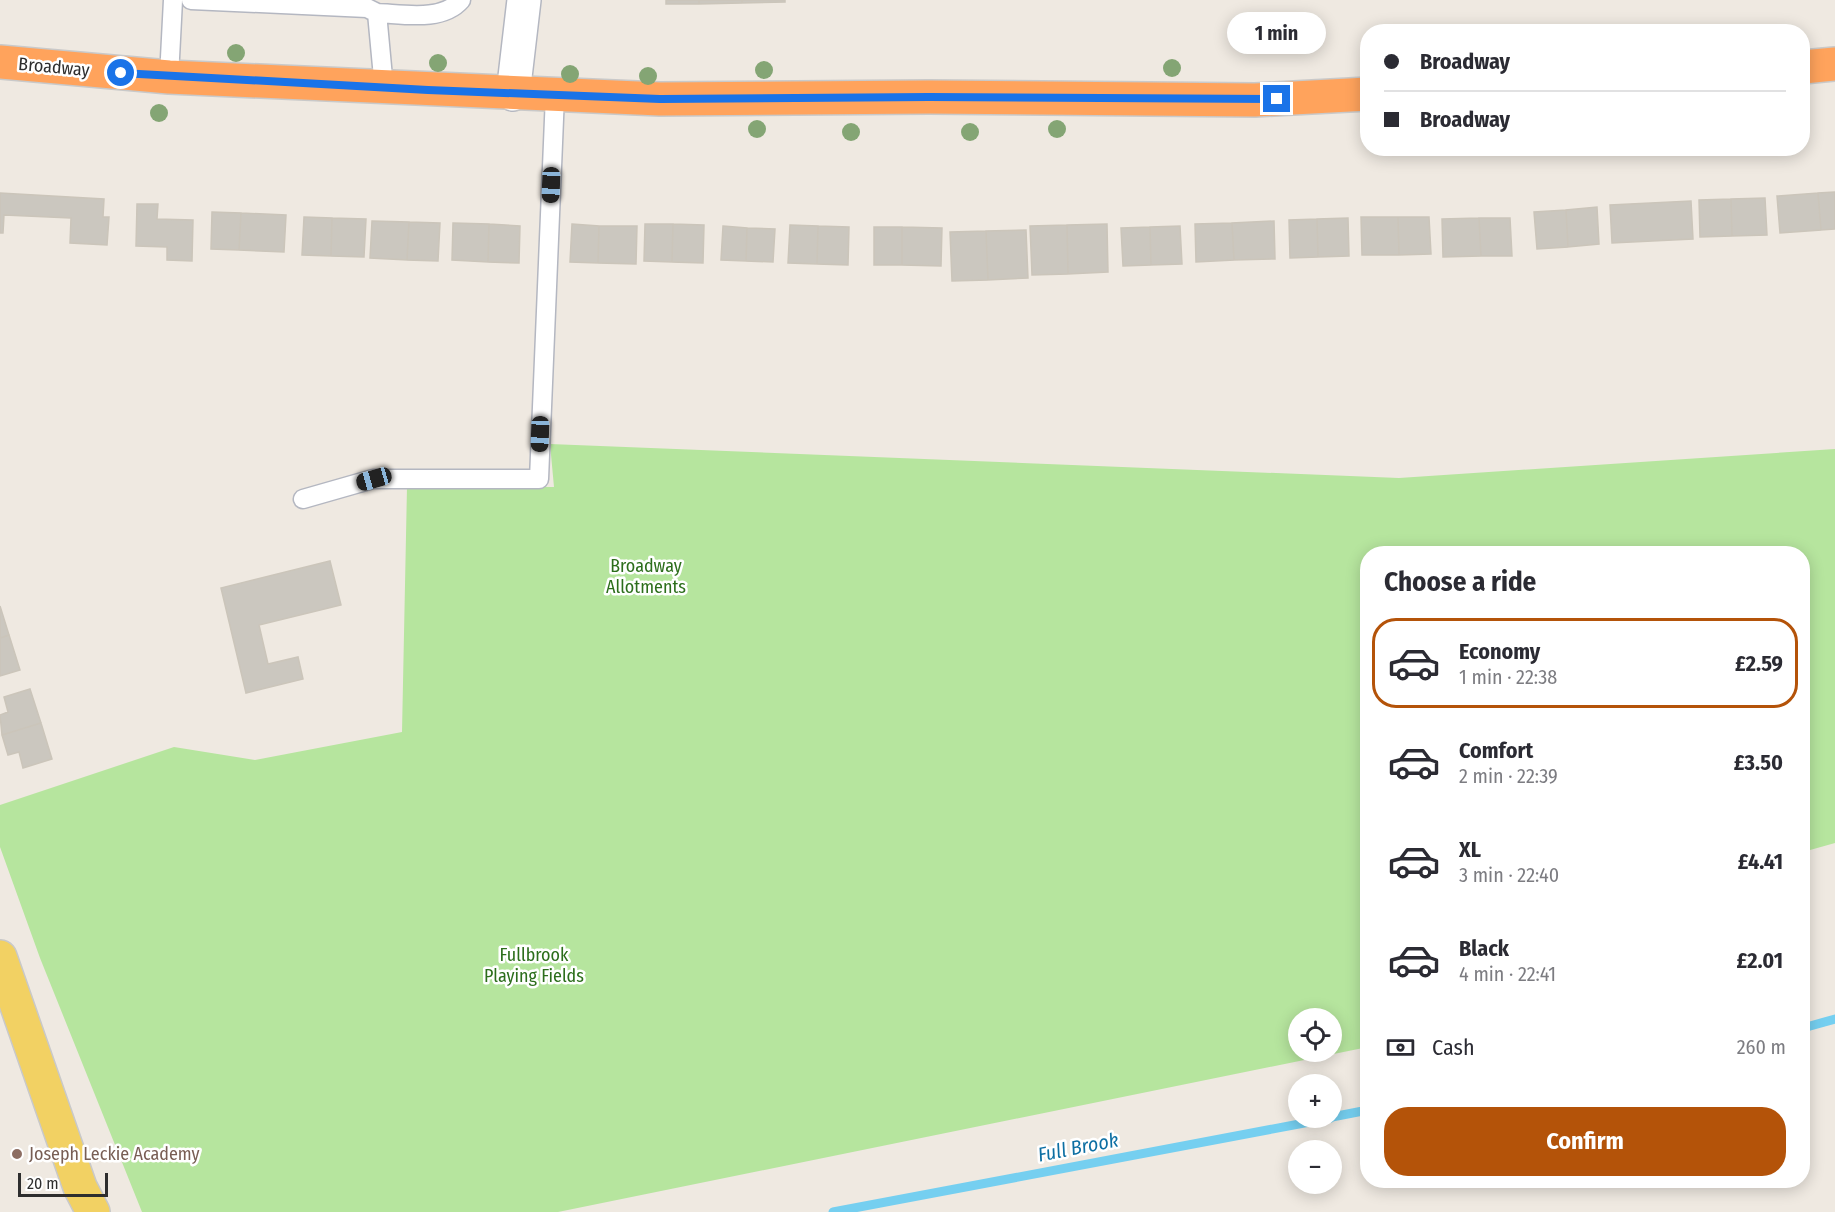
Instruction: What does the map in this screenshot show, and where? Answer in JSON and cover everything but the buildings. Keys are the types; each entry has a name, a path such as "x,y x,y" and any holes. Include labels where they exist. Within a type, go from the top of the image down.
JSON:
{"highway":[{"name":"Broadway","path":"0,62 169,77 660,99 929,97 1255,100 1360,94"},
{"path":"1810,66 1835,64"}],"main road":[{"path":"0,957 80,1187 93,1212"}],"street":[{"path":"513,94 524,0"}],"lane":[{"path":"169,77 173,0"},
{"path":"191,0 367,8 377,13 428,15 447,11 461,0"},
{"path":"377,13 384,88"},
{"path":"303,499 374,479 538,479 555,95"}],"green space":[{"name":"Fullbrook Playing Fields","path":"550,444 1399,478 1835,449 1835,843 1810,850 1810,546 1360,546 1360,1049 1342,1052 1342,1008 1288,1008 1288,1062 1294,1062 558,1212 142,1212 40,958 0,847 0,805 174,747 255,760 402,732 407,487 554,487"}],"waterway":[{"name":"Full Brook","path":"1810,1026 1835,1019"},
{"name":"Full Brook","path":"1342,1115 1360,1112"},
{"name":"Full Brook","path":"833,1212 1288,1126"}],"place":[{"name":"Joseph Leckie Academy","path":"17,1154"}],"route":[{"path":"121,73 428,90 660,99 929,97 1277,99"}],"park label":[{"name":"Broadway Allotments","path":"646,576"}]}
